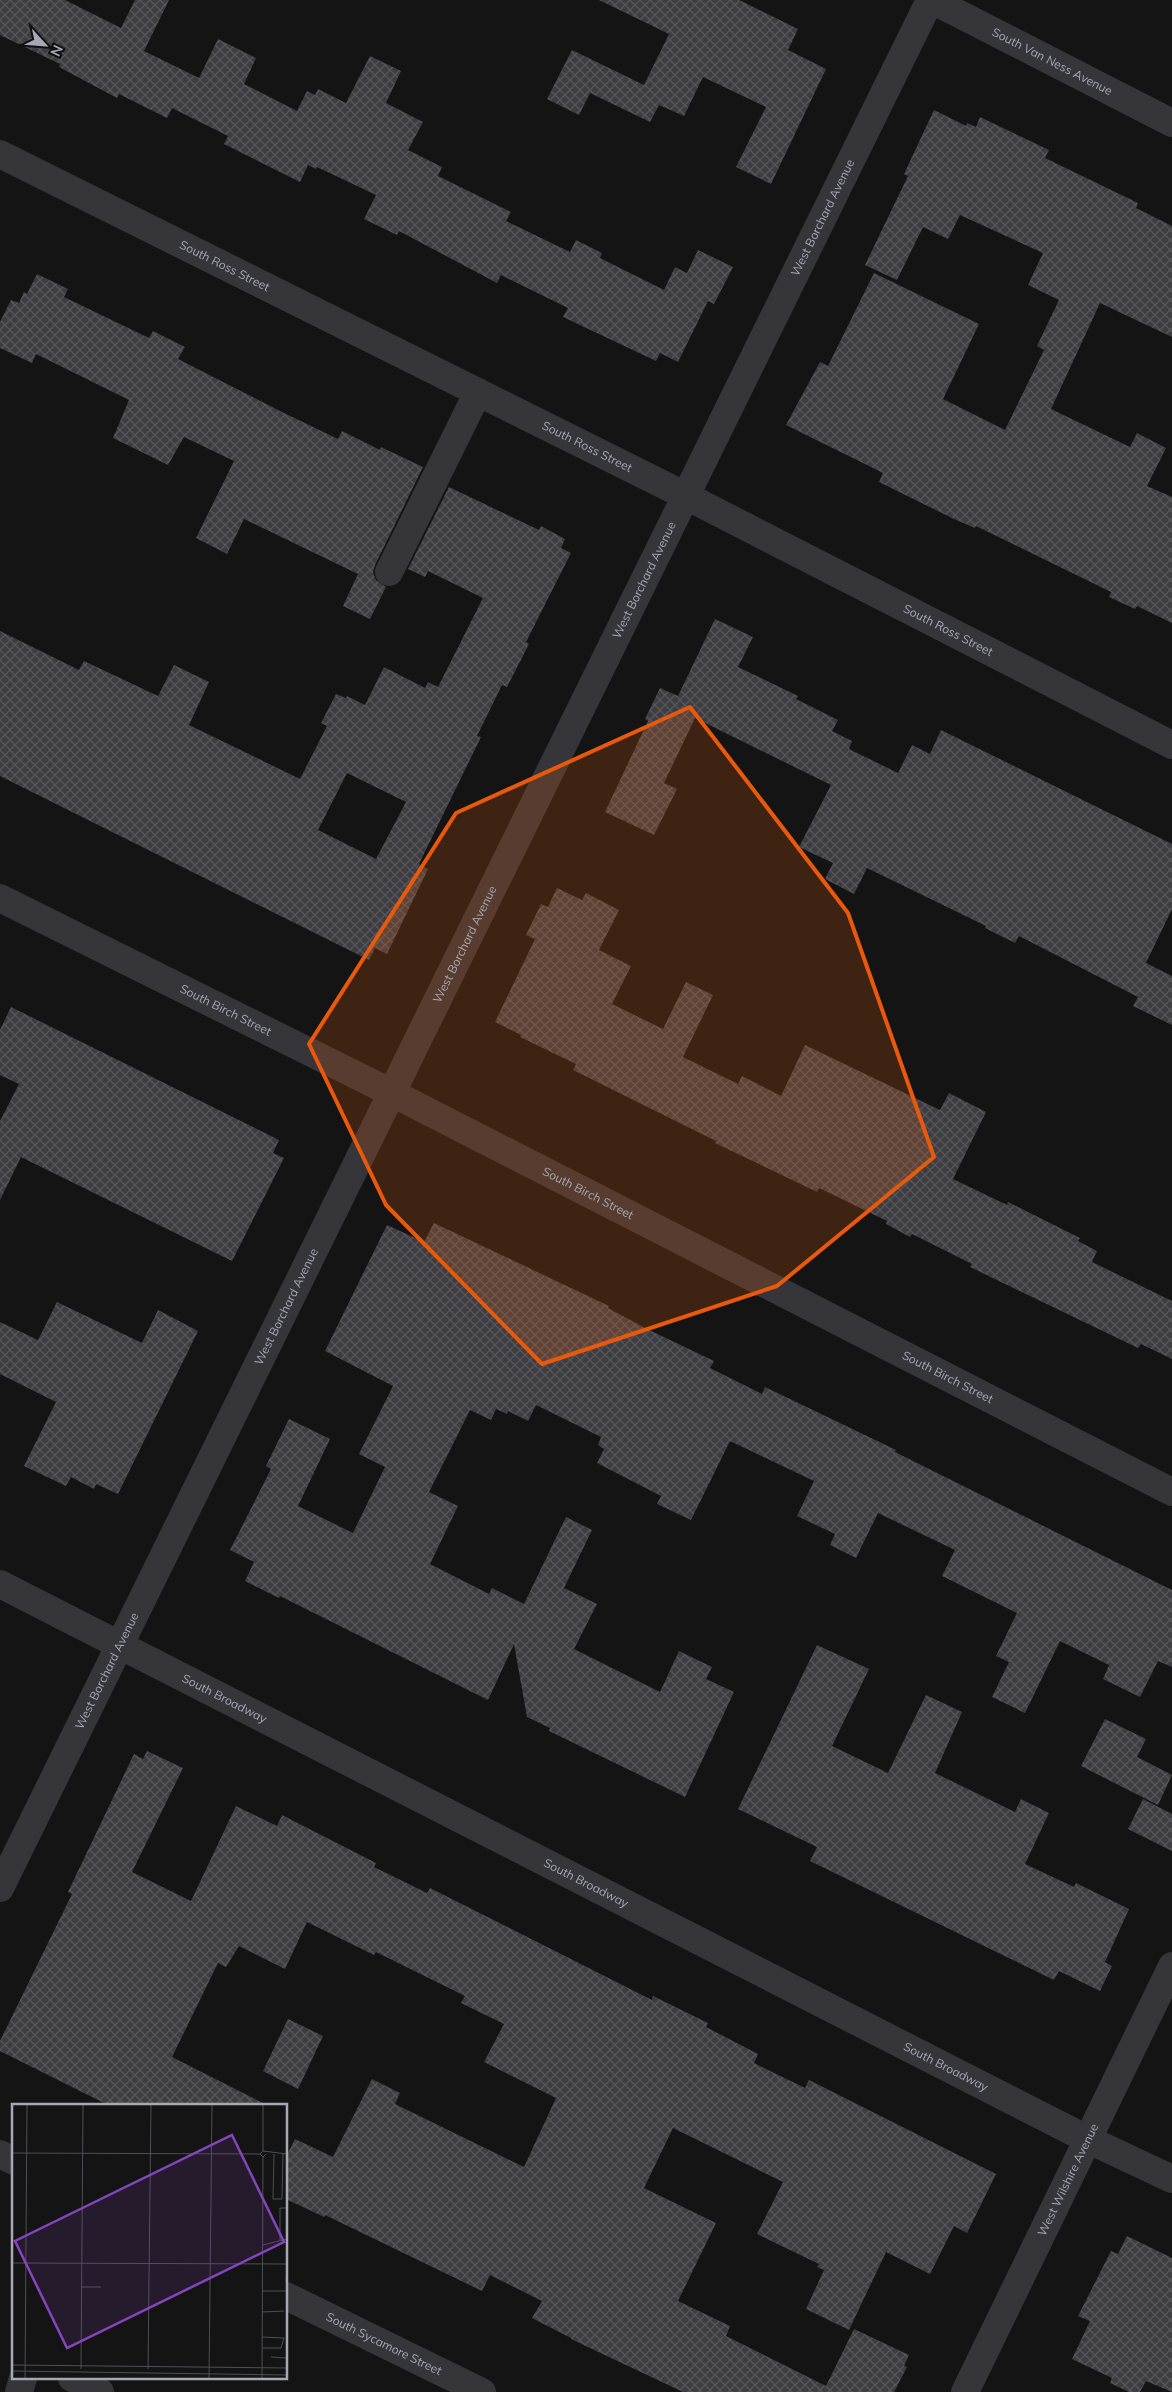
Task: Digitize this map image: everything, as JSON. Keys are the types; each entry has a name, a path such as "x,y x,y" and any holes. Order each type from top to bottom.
{"street":[{"name":"South Van Ness Avenue","path":"931,0 1172,123"},
{"name":"West Borchard Avenue","path":"0,1888 931,0"},
{"name":"South Ross Street","path":"0,154 686,496 1172,745"},
{"path":"389,572 478,392"},
{"name":"South Birch Street","path":"0,898 392,1093 1172,1492"},
{"name":"South Broadway","path":"0,1584 1087,2139 1172,2179"},
{"name":"West Wilshire Avenue","path":"965,2392 1172,1966"},
{"path":"0,2154 12,2160"},
{"name":"South Sycamore Street","path":"288,2297 482,2392"},
{"path":"76,2380 100,2392"}],"highlighted area":[{"path":"690,707 848,913 934,1157 777,1286 542,1364 386,1205 309,1044 456,813"}],"building":[{"path":"0,0 65,0 121,28 135,0 169,0 144,51 199,78 218,39 256,58 244,84 297,111 307,91 315,95 318,89 346,103 370,56 401,71 386,103 423,122 408,150 442,167 438,176 511,212 506,221 570,252 576,240 602,253 600,258 664,290 675,267 687,273 698,250 733,267 714,304 708,301 678,362 660,353 656,361 563,317 568,308 501,275 497,283 399,231 397,235 364,219 376,195 317,167 316,169 308,165 300,182 224,144 228,136 172,108 167,118 119,94 117,98 59,67 60,64 0,35"},
{"path":"599,0 739,0 798,29 788,50 826,69 771,184 736,167 766,107 703,77 684,116 659,105 650,122 590,93 579,115 547,99 572,50 644,85 669,34"},
{"path":"934,110 966,126 967,123 976,127 980,117 1049,150 1045,158 1138,203 1136,208 1172,226 1172,337 1100,303 1051,409 1130,447 1137,433 1166,448 1147,486 1172,497 1172,623 1137,606 1135,609 1109,597 1111,592 976,526 975,528 954,519 879,482 883,473 786,425 820,362 828,366 874,273 979,324 943,399 1005,430 1044,350 1037,346 1059,300 1028,285 1043,253 960,215 948,239 923,227 897,280 865,265 908,176 904,174"},
{"path":"37,274 68,289 64,297 149,338 153,331 185,347 178,359 280,411 338,439 342,431 380,450 381,447 423,467 375,565 373,573 376,580 386,587 370,619 343,606 358,574 244,519 227,554 196,538 234,461 184,437 168,465 113,438 129,400 36,354 32,363 0,348 0,322 11,300 19,303 24,292 27,294"},
{"path":"449,487 539,530 541,526 565,539 561,548 571,553 526,642 529,644 507,687 502,685 477,736 481,737 419,864 428,869 387,954 375,948 369,960 0,776 0,631 79,670 84,661 158,696 174,665 209,682 189,725 300,779 327,726 321,723 336,694 346,698 347,696 365,705 384,667 425,688 428,682 438,687 483,598 428,571 425,577 408,569","holes":["347,773 406,802 376,859 318,830"]},
{"path":"715,619 753,637 738,667 798,696 796,699 838,720 832,731 852,741 849,749 898,773 912,745 930,754 941,730 1172,844 1172,909 1146,963 1172,976 1172,1025 1133,1006 1138,997 1019,936 1015,943 985,928 986,926 867,868 854,894 825,879 833,863 799,847 831,785 695,718 664,783 677,789 654,835 605,812 648,721 645,719 660,688 678,696"},
{"path":"557,888 582,900 586,893 619,910 599,950 631,966 612,1004 663,1029 686,982 713,995 683,1057 738,1084 742,1076 781,1096 805,1045 940,1110 949,1093 986,1112 953,1179 1007,1205 1008,1202 1080,1238 1078,1241 1097,1251 1092,1262 1172,1301 1172,1359 1141,1344 1138,1348 970,1267 972,1264 912,1234 910,1237 886,1224 887,1221 819,1188 817,1192 715,1143 716,1141 573,1070 576,1064 520,1037 521,1035 495,1022 535,939 526,935 541,904 548,907"},
{"path":"11,1007 279,1140 273,1153 284,1158 232,1261 21,1157 0,1200 0,1121 19,1084 0,1075 0,1030"},
{"path":"434,1223 609,1306 608,1308 645,1328 714,1361 710,1368 762,1394 765,1387 896,1450 895,1452 1172,1590 1172,1667 1158,1661 1140,1697 1103,1679 1109,1665 1060,1641 1025,1713 992,1697 1009,1662 996,1656 1017,1613 942,1576 955,1550 878,1513 856,1558 830,1545 835,1534 797,1516 814,1481 730,1441 691,1520 657,1504 661,1496 597,1463 604,1449 598,1445 601,1437 536,1405 528,1421 508,1411 507,1414 496,1409 491,1420 470,1410 429,1492 458,1506 430,1564 489,1594 492,1588 524,1604 566,1517 592,1530 564,1588 597,1604 574,1649 660,1692 679,1651 712,1667 706,1679 734,1692 685,1797 549,1731 550,1728 527,1717 514,1644 488,1700 280,1596 279,1598 245,1581 254,1562 230,1550 271,1469 266,1466 289,1419 330,1439 298,1506 353,1533 385,1467 359,1454 393,1386 325,1351 387,1225 424,1242"},
{"path":"57,1302 142,1343 158,1310 198,1331 118,1494 96,1484 94,1489 71,1477 66,1486 24,1466 56,1402 0,1374 0,1322 38,1340"},
{"path":"817,1645 869,1669 832,1746 888,1773 926,1695 962,1712 935,1773 1015,1812 1021,1799 1049,1813 1025,1864 1074,1887 1076,1883 1129,1909 1105,1962 1112,1966 1100,1991 1059,1971 1054,1980 810,1861 817,1847 738,1809"},
{"path":"1105,1719 1146,1739 1137,1757 1172,1775 1158,1805 1081,1766"},
{"path":"147,1751 183,1768 132,1872 191,1901 236,1806 277,1826 282,1815 376,1863 374,1867 427,1893 430,1888 652,2000 653,1996 708,2023 706,2027 758,2054 754,2063 805,2088 809,2080 996,2174 967,2233 954,2226 930,2274 886,2252 849,2330 806,2309 824,2270 817,2267 819,2264 757,2234 783,2182 673,2128 644,2188 716,2223 678,2301 730,2326 726,2336 826,2386 854,2329 909,2355 904,2366 907,2367 894,2392 683,2392 571,2339 532,2318 542,2301 490,2275 482,2291 325,2215 324,2217 288,2200 288,2153 295,2139 333,2157 372,2079 400,2093 395,2104 524,2167 556,2098 484,2062 504,2024 461,2003 465,1996 376,1952 374,1955 307,1922 285,1969 239,1946 226,1967 218,1963 172,2057 265,2104 106,2104 0,2051 0,2041 72,1894 68,1892 134,1754 143,1759"},
{"path":"1143,1799 1172,1814 1172,1851 1128,1829"},
{"path":"288,2019 323,2036 298,2089 263,2071"},
{"path":"1127,2236 1172,2258 1172,2392 1146,2381 1140,2392 1129,2392 1110,2383 1112,2378 1072,2359 1090,2321 1078,2316 1111,2251 1118,2254"}]}
